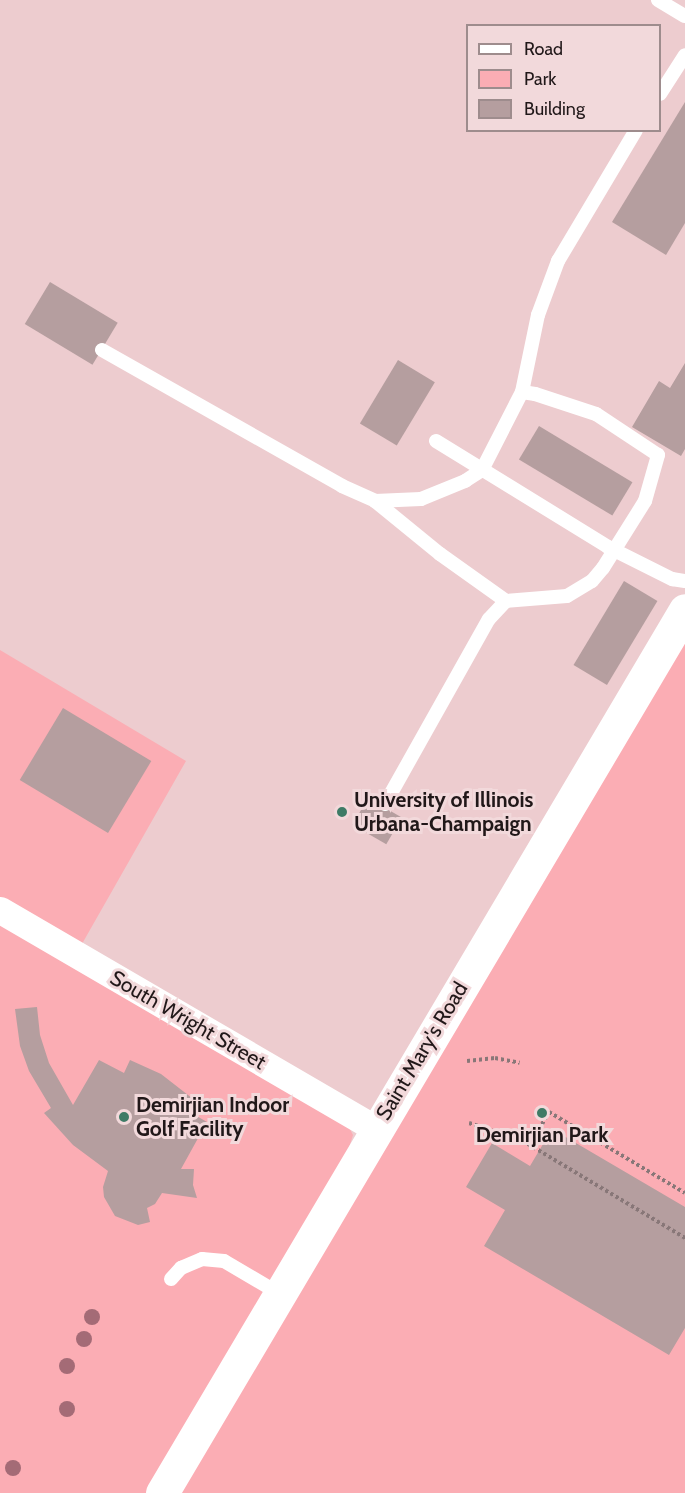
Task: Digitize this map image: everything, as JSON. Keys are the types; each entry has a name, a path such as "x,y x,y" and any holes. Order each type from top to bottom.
{"street":[{"name":"Saint Mary's Road","path":"162,1493 685,610"},
{"name":"South Wright Street","path":"0,910 376,1129"}],"lane":[{"path":"658,0 685,16"},
{"path":"661,92 685,55"},
{"path":"375,501 421,499 465,481 482,470 522,392 538,315 558,261 635,132"},
{"path":"102,350 342,486 375,501 440,554 506,601 567,596 592,581 615,550 645,501 658,455 596,414 522,392"},
{"path":"436,441 615,550 672,579 685,581"},
{"path":"385,804 458,671 489,619 506,601"},
{"path":"171,1279 181,1268 202,1259 224,1261 280,1294"}],"path":[{"path":"467,1061 495,1058 520,1063"},
{"path":"530,1145 549,1112 685,1193"},
{"path":"469,1123 530,1145 685,1238"}],"shaded area":[{"name":"University of Illinois Urbana-Champaign","path":"0,0 685,0 685,1493 0,1493"}],"green space":[{"name":"Demirjian Park","path":"685,633 685,1493 176,1493"},
{"path":"0,650 186,761 70,965 347,1123 353,1135 348,1151 148,1493 0,1493"}],"building":[{"path":"685,102 685,223 666,255 612,222"},
{"path":"50,282 118,323 92,365 25,324"},
{"path":"398,360 435,382 397,446 360,423"},
{"path":"685,363 685,449 681,456 632,427 659,381 670,388"},
{"path":"539,426 632,482 612,516 519,459"},
{"path":"624,581 657,601 607,685 574,665"},
{"path":"63,708 151,761 108,833 20,780"},
{"path":"368,798 402,818 386,844 352,825"},
{"name":"Demirjian Indoor Golf Facility","path":"37,1007 40,1035 49,1063 73,1105 99,1060 124,1073 130,1060 161,1074 197,1102 183,1108 207,1122 181,1169 194,1169 193,1185 197,1198 162,1193 155,1204 147,1208 150,1222 138,1225 115,1216 104,1197 103,1187 108,1171 73,1145 44,1113 51,1108 29,1071 20,1046 15,1009"},
{"path":"552,1129 685,1207 685,1328 669,1355 484,1246 505,1210 466,1187 492,1143 530,1166"}],"place":[{"name":"University of Illinois Urbana-Champaign","path":"342,812"},
{"name":"Demirjian Park","path":"542,1113"},
{"name":"Demirjian Indoor Golf Facility","path":"124,1117"}]}
